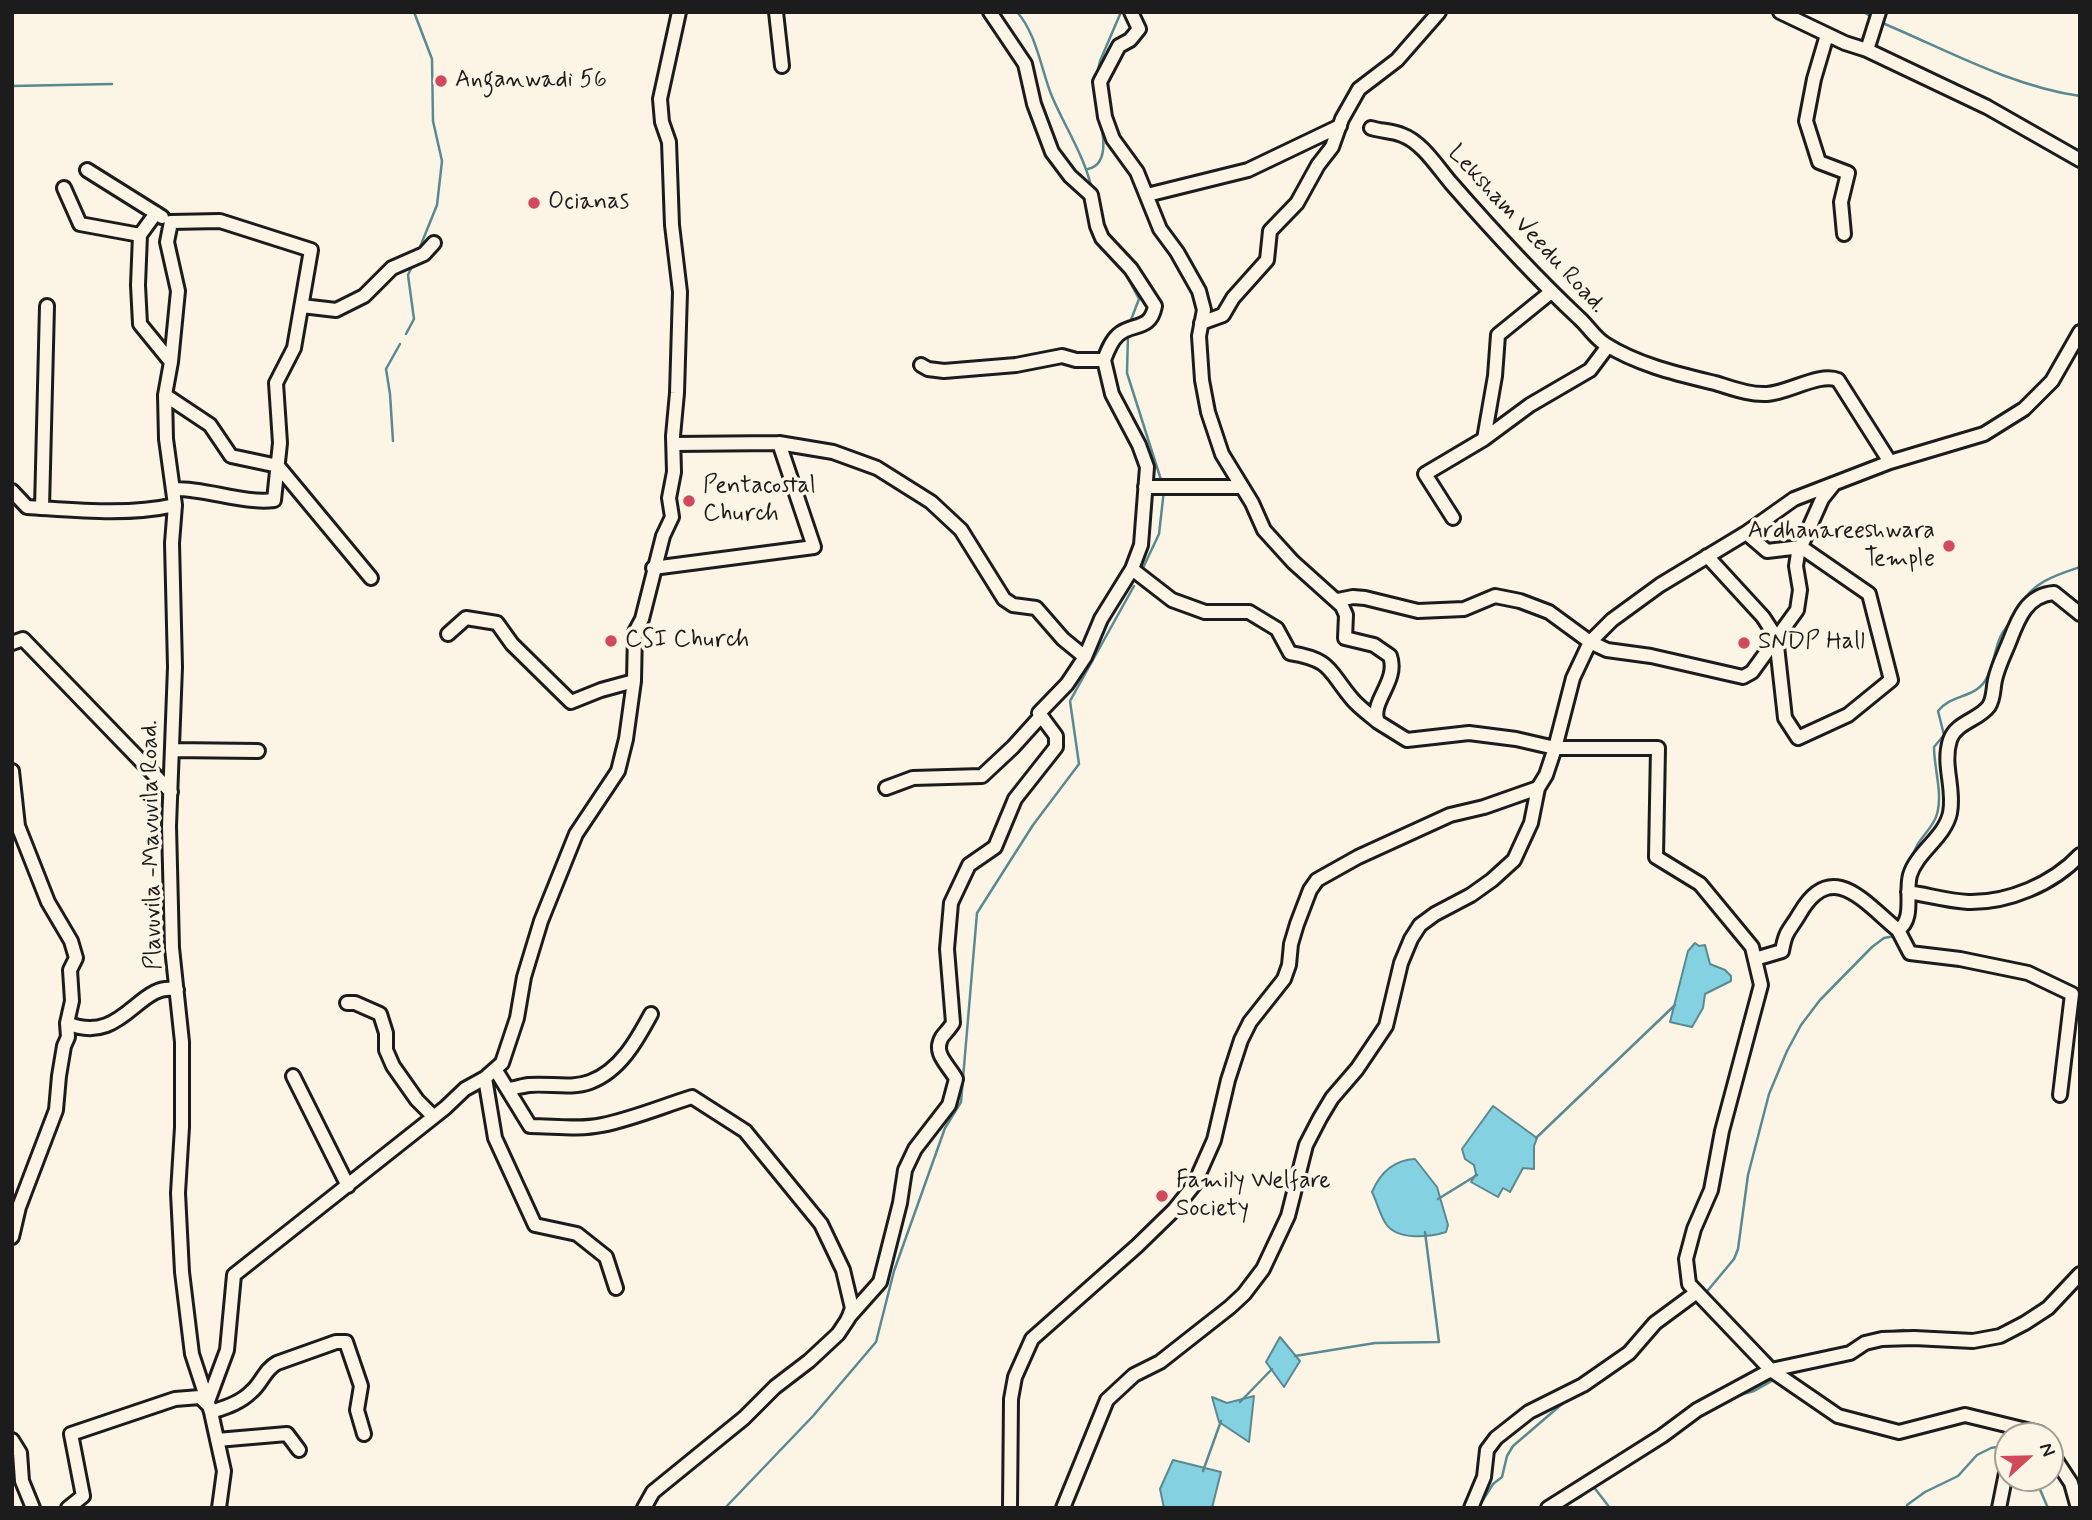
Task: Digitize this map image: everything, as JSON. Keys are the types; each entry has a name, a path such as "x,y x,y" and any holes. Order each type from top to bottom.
{"street":[{"path":"209,1408 227,1350 234,1275 445,1108 465,1089 502,1063 517,1018 524,977 538,930 565,859 576,834 618,771 626,739 634,681 635,632 642,619 653,568 671,517 669,498 674,472 680,292 672,225 669,142 662,122 660,99 679,12"},
{"path":"776,12 782,66"},
{"path":"886,788 910,779 982,776 1013,747 1067,684 1085,657 1101,620 1132,569 1141,545 1147,467 1139,445 1112,394 1105,359 1119,334 1146,323 1155,306 1131,269 1102,237 1091,195 1070,176 1052,152 1034,104 1025,64 990,12"},
{"path":"1131,12 1139,29 1130,40 1121,44 1100,82 1101,96 1113,139 1137,173 1160,229 1177,252 1199,291 1204,310 1200,352 1208,412 1223,454 1252,503 1264,530 1293,562 1338,600 1346,615 1345,638 1374,645 1388,654 1392,661 1392,672 1375,713 1378,722"},
{"path":"1201,323 1223,315 1233,298 1267,260 1270,231 1297,203 1318,165 1332,147 1339,126 1359,89 1397,60 1439,12"},
{"path":"1780,12 1827,36 1867,50 1987,107 2080,160"},
{"path":"1867,50 1879,12"},
{"path":"1827,36 1814,79 1806,121 1819,162 1848,173 1841,202 1844,234"},
{"path":"1147,195 1248,170 1339,126"},
{"name":"Leksham Veedu Road.","path":"1371,128 1402,134 1419,147 1503,243 1608,346 1679,374 1737,390 1766,394 1833,377 1839,380 1851,397 1868,430 1890,462"},
{"path":"86,170 172,222 220,221 311,250 294,348 276,383 280,443 273,500 228,496 195,489 173,489"},
{"path":"64,188 80,225 140,235"},
{"path":"156,213 140,235 140,324 171,362"},
{"name":"Plavuvila -Mavuvila Road.","path":"172,222 167,242 178,291 165,395 166,439 175,505 172,543 175,667 169,825 172,948 182,1042 182,1126 178,1193 182,1272 192,1354 209,1408 224,1471 219,1508"},
{"path":"302,306 336,310 364,296 392,268 417,257 434,243"},
{"path":"1484,439 1495,376 1498,335 1551,292"},
{"path":"42,508 47,306"},
{"path":"1063,1508 1107,1400 1134,1375 1160,1362 1230,1307 1264,1269 1288,1216 1306,1145 1332,1098 1357,1069 1386,1027 1401,963 1420,925 1492,880 1514,860 1531,823 1538,788 1546,775 1555,748 1573,678 1590,642 1612,621 1660,585 1746,533 1794,499 1890,462 1984,433 2024,408 2052,381 2080,332"},
{"path":"1453,517 1425,474 1484,439 1509,418 1590,370 1608,346"},
{"path":"921,365 944,371 1016,365 1062,356 1076,360 1105,359"},
{"path":"165,395 210,425 231,456 278,466 372,578"},
{"path":"674,443 779,443 833,452 877,468 930,502 961,530 1004,598 1013,605 1036,608 1063,639 1085,657"},
{"path":"653,568 814,547 779,443"},
{"path":"1338,600 1365,598 1418,611 1464,608 1494,596 1521,601 1549,612 1590,642 1607,650 1651,656 1743,677 1752,672 1798,605 1800,590 1796,566 1801,547 1822,499 1836,481"},
{"path":"1145,487 1242,487"},
{"path":"12,491 27,507 85,510 155,509 175,505"},
{"path":"1707,556 1763,617 1776,638 1785,718 1798,738 1848,715 1891,680 1869,594 1801,547 1766,551 1746,533"},
{"path":"1132,569 1172,600 1205,612 1249,612 1278,629 1290,653 1313,657 1335,674 1353,700 1378,722 1407,740 1469,733 1516,739 1555,748 1658,748 1656,857 1700,884 1752,947 1760,985 1722,1131 1711,1190 1694,1229 1686,1259 1689,1284 1774,1371 1838,1416 1899,1432 1965,1415 1994,1425"},
{"path":"1894,926 1906,922 1910,874 1950,814 1951,783 1947,766 1948,744 1952,733 1988,707 1995,678 2015,624 2027,605 2050,593 2054,593 2080,614"},
{"path":"448,634 466,618 497,623 512,644 571,702 634,681"},
{"path":"12,643 23,639 171,792"},
{"path":"644,1508 653,1492 744,1418 775,1387 838,1334 848,1318 880,1282 900,1203 905,1170 915,1149 938,1122 952,1099 956,1079 939,1055 938,1048 942,1037 953,1023 947,949 951,903 969,865 995,847 1015,799 1056,747 1056,736 1041,716"},
{"path":"172,750 258,751"},
{"path":"12,771 18,825 48,902 71,941 76,958 70,970 72,1001 57,1111 19,1207 12,1237"},
{"path":"1010,1508 1011,1399 1015,1377 1032,1339 1137,1246 1174,1210 1194,1185 1214,1140 1241,1040 1250,1022 1284,979 1297,924 1310,890 1317,880 1358,857 1450,815 1538,788"},
{"path":"1909,892 1967,902 1993,900 2039,886 2068,867 2080,855"},
{"path":"1755,959 1782,951 1785,933 1804,904 1820,890 1840,886 1852,892 1894,926 1910,953 1960,959 2028,973 2072,994 2060,1095"},
{"path":"67,1023 81,1029 104,1027 115,1023 154,992 167,987 177,990"},
{"path":"347,1003 355,1003 380,1014 386,1034 386,1050 393,1066 416,1100 433,1116"},
{"path":"508,1089 589,1082 625,1057 651,1014"},
{"path":"490,1073 508,1089 530,1126 576,1128 603,1125 692,1097 745,1131 817,1221 843,1270 852,1308 848,1318"},
{"path":"490,1073 495,1138 535,1225 577,1234 606,1257 616,1288"},
{"path":"293,1076 348,1186"},
{"path":"1548,1508 1662,1437 1697,1410 1774,1371 1850,1353 1865,1343 1882,1339 1973,1340 2000,1336 2048,1308 2080,1273"},
{"path":"1471,1508 1484,1477 1487,1450 1496,1438 1529,1412 1583,1385 1629,1353 1655,1323 1700,1295"},
{"path":"209,1408 235,1404 253,1391 268,1368 277,1363 336,1342 346,1342 361,1386 357,1410 364,1434"},
{"path":"68,1508 83,1496 71,1434 175,1399 200,1397 209,1408"},
{"path":"217,1440 287,1434 299,1450"},
{"path":"12,1440 20,1453 22,1482 33,1508"},
{"path":"2064,1472 2071,1483 2078,1508"}],"water":[{"path":"1695,943 1699,946 1705,945 1710,964 1725,970 1731,976 1731,981 1705,994 1703,1008 1692,1027 1670,1022 1688,951"},
{"path":"1493,1106 1537,1138 1534,1146 1534,1169 1523,1168 1510,1192 1503,1188 1498,1197 1471,1182 1476,1174 1474,1165 1465,1159 1462,1149"},
{"path":"1415,1159 1437,1187 1448,1225 1446,1232 1423,1236 1398,1233 1386,1224 1380,1213 1372,1192 1379,1179 1394,1165"},
{"path":"1280,1337 1300,1361 1284,1387 1266,1362"},
{"path":"1254,1396 1249,1442 1219,1422 1212,1397 1227,1403"},
{"path":"1173,1460 1221,1472 1212,1508 1164,1508 1160,1489"}],"waterway":[{"path":"414,12 432,59 433,121 442,161 437,205 418,252"},
{"path":"1017,12 1029,30 1051,94 1079,153 1092,190"},
{"path":"1097,74 1121,12"},
{"path":"1864,12 1874,19"},
{"path":"1880,22 2003,75 2028,84 2080,96"},
{"path":"12,86 112,84"},
{"path":"1088,169 1096,165 1103,148 1095,88"},
{"path":"406,334 414,319 408,275 413,264"},
{"path":"1122,267 1139,299 1129,325"},
{"path":"1128,335 1127,373 1162,483"},
{"path":"393,441 386,369 400,344"},
{"path":"1142,570 1159,534 1164,490"},
{"path":"2020,606 2038,585 2080,567"},
{"path":"725,1508 813,1416 876,1342 894,1271 945,1128 961,1102 977,913 1033,825 1079,764 1070,701 1134,586"},
{"path":"1913,857 1917,845 1935,820 1939,806 1934,747 1944,735 1938,711 1949,702 1980,687 1989,673 1998,642 2006,627 2013,621"},
{"path":"1704,1295 1734,1259 1738,1249 1748,1175 1769,1094 1787,1051 1801,1025 1820,1000 1872,947 1884,938 1895,936"},
{"path":"1536,1138 1675,1005"},
{"path":"1438,1199 1477,1175"},
{"path":"1295,1356 1375,1343 1439,1342 1425,1232"},
{"path":"1991,1332 2012,1323 2049,1298"},
{"path":"1654,1333 1670,1319"},
{"path":"1881,1333 1903,1330 1936,1334"},
{"path":"1838,1350 1855,1343"},
{"path":"1240,1402 1272,1369"},
{"path":"1732,1397 1754,1391 1777,1378"},
{"path":"1478,1508 1493,1484 1502,1477 1507,1456 1513,1446 1569,1398"},
{"path":"1203,1471 1221,1421"},
{"path":"1907,1508 1907,1505 1925,1492 1958,1476 1977,1455 1994,1447"},
{"path":"1594,1486 1615,1473"},
{"path":"1561,1508 1593,1486 1610,1508"},
{"path":"2041,1492 2048,1508"}],"place":[{"name":"Anganwadi 56","path":"441,81"},
{"name":"Ocianas","path":"534,203"},
{"name":"Pentacostal Church","path":"689,501"},
{"name":"Ardhanareeshwara Temple","path":"1949,546"},
{"name":"CSI Church","path":"611,641"},
{"name":"SNDP Hall","path":"1744,643"},
{"name":"Family Welfare Society","path":"1162,1196"}]}
